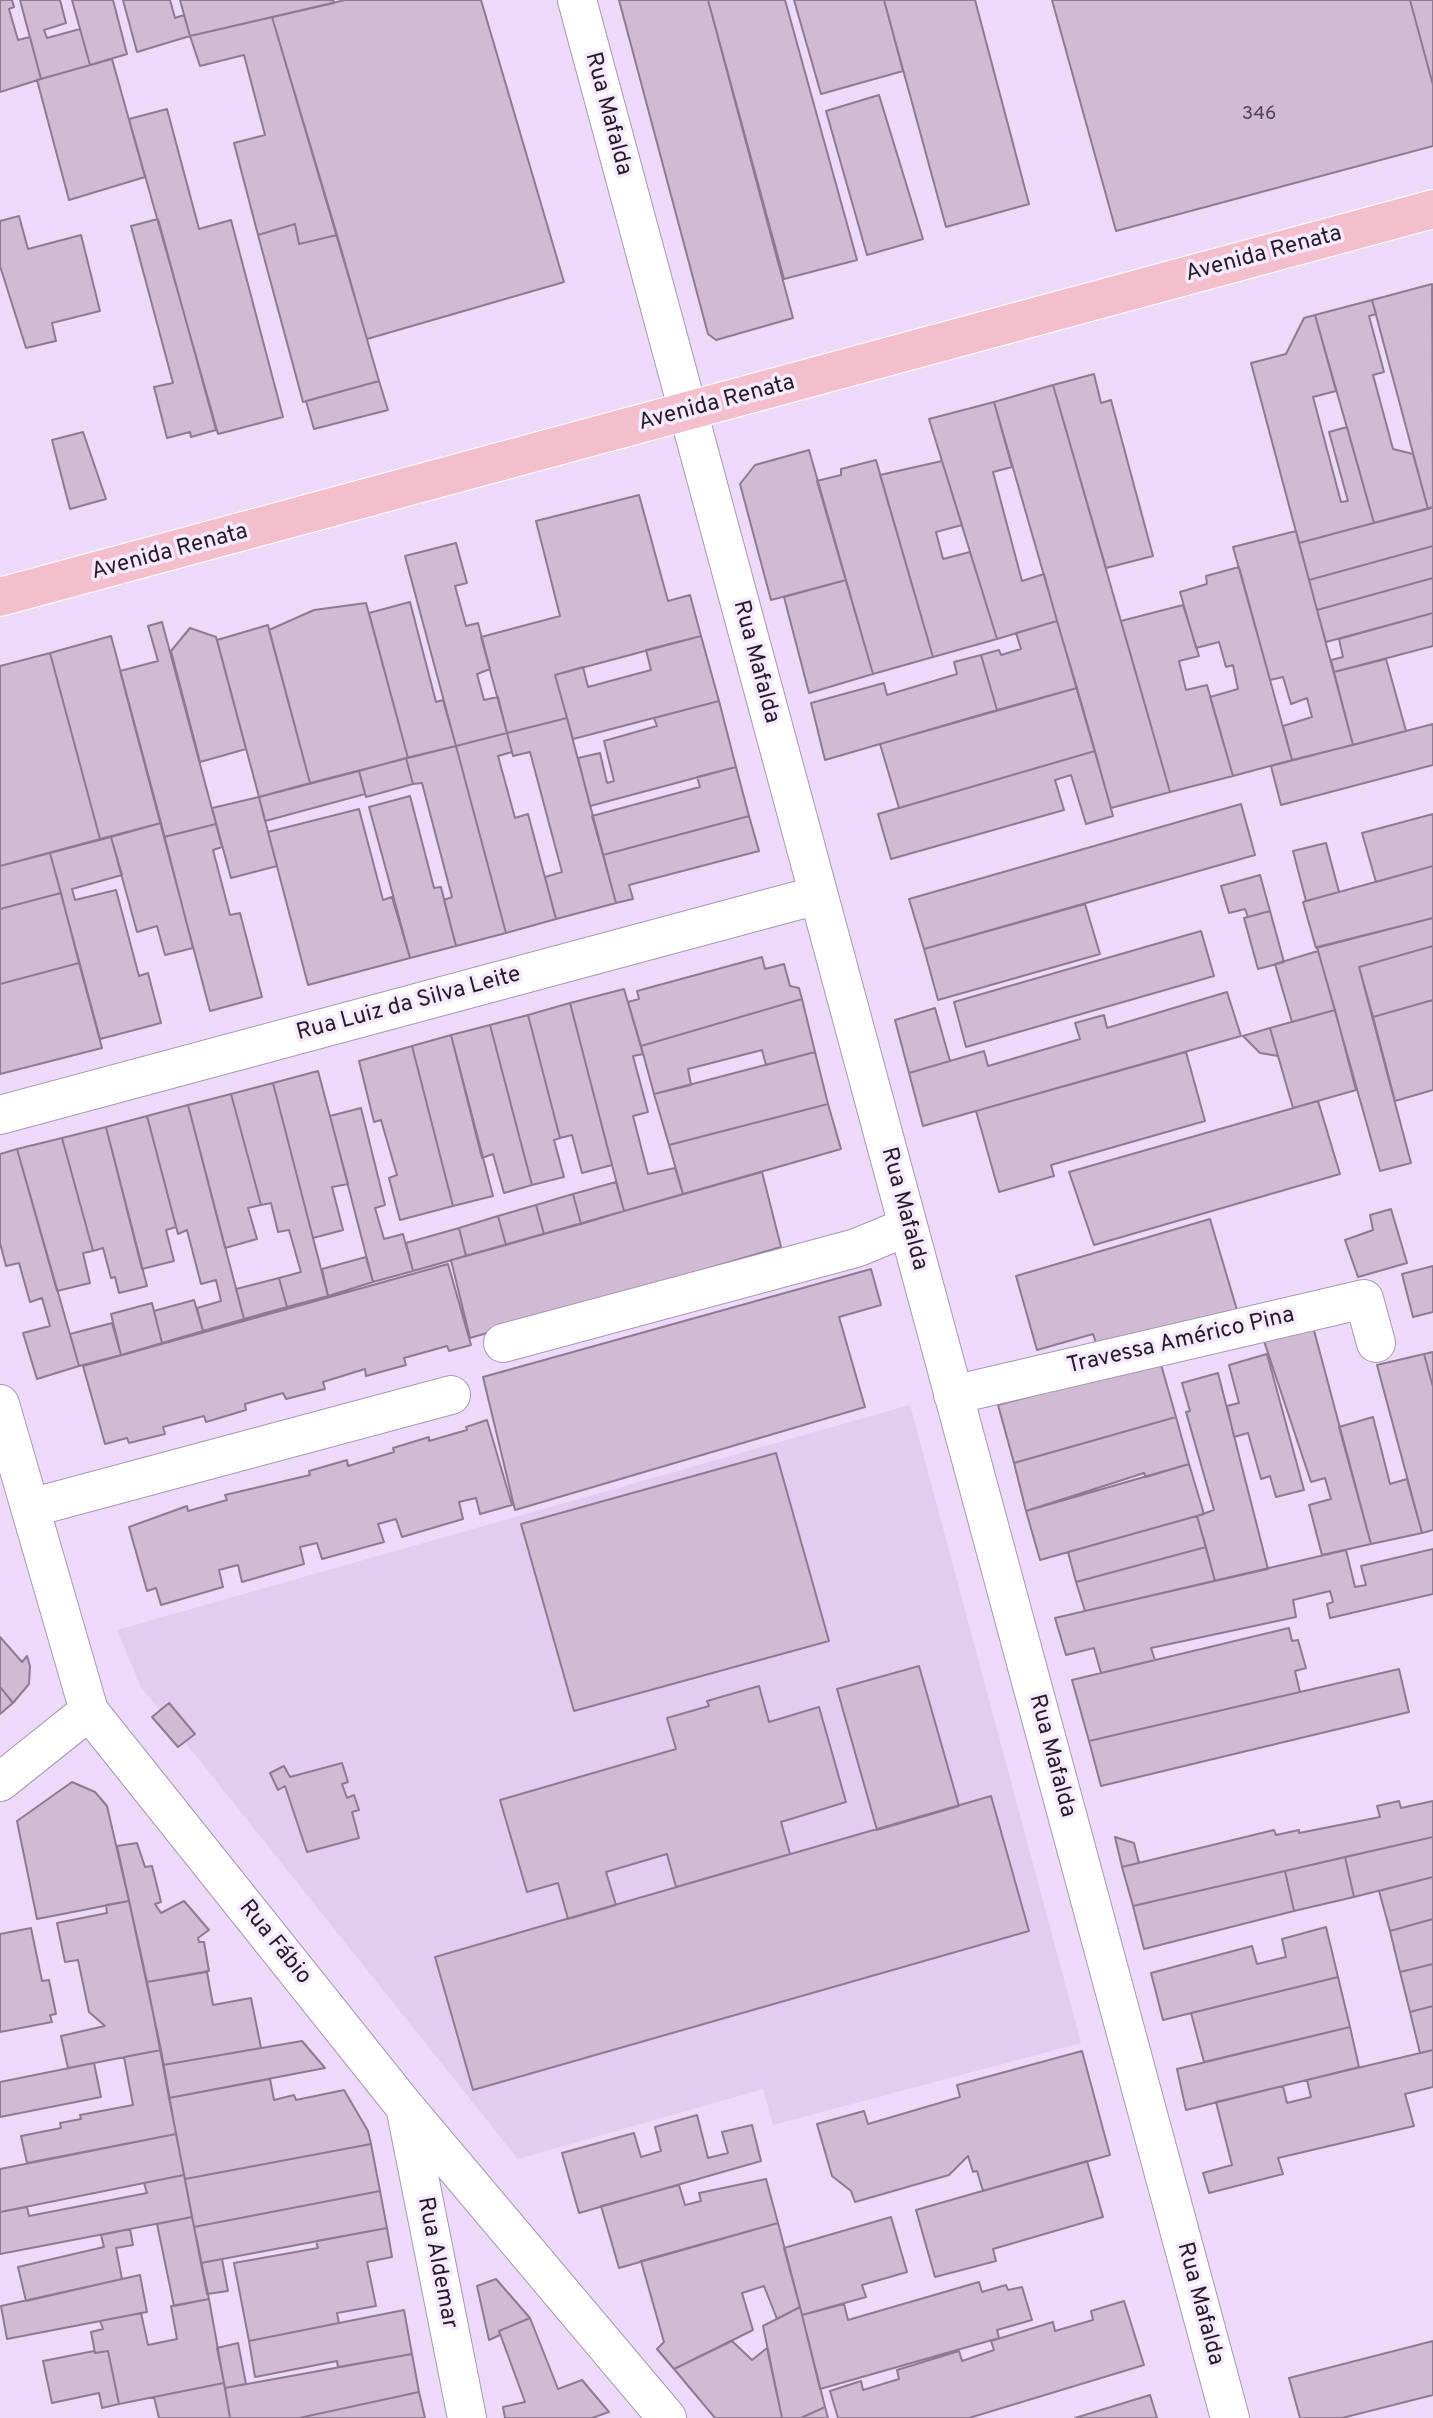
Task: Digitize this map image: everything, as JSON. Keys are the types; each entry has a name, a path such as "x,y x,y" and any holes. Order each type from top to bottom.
{"main road":[{"name":"Avenida Renata","path":"0,597 1433,209"}],"street":[{"name":"Rua Mafalda","path":"577,0 1230,2418"},
{"name":"Rua Luiz da Silva Leite","path":"0,1115 818,895"},
{"path":"503,1343 856,1248 907,1227"},
{"name":"Travessa Américo Pina","path":"953,1395 1364,1299 1376,1343"},
{"path":"30,1508 451,1395"},
{"name":"Rua Fábio","path":"0,1404 89,1711 405,2107 667,2418"},
{"path":"0,1782 89,1711"},
{"name":"Rua Aldemar","path":"405,2107 467,2418"}],"shaded area":[{"path":"910,1405 1081,2043 773,2125 763,2089 518,2159 141,1687 117,1630"}],"building":[{"path":"0,0 12,0 14,7 9,9 18,40 30,37 41,79 0,92"},
{"path":"20,0 60,0 66,23 44,30 47,38 80,29 90,65 41,79"},
{"path":"72,0 113,0 127,54 90,65"},
{"path":"123,0 170,0 175,18 184,15 190,36 137,52"},
{"path":"180,0 333,0 334,3 190,36"},
{"path":"345,0 481,0 564,282 367,339 272,17"},
{"path":"619,0 708,0 793,318 716,340 708,334"},
{"path":"708,0 785,0 857,260 784,279"},
{"path":"794,0 884,0 903,71 821,94"},
{"path":"884,0 975,0 1029,204 946,227"},
{"path":"1052,0 1410,0 1433,85 1433,146 1116,231"},
{"path":"1410,0 1433,0 1433,85"},
{"path":"272,17 337,235 299,244 295,224 258,235 234,143 265,135 244,55 200,66 190,36"},
{"path":"112,59 145,177 69,200 37,80"},
{"path":"879,95 923,239 867,255 826,111"},
{"path":"167,109 199,229 231,220 283,417 218,434 129,119"},
{"path":"19,216 28,249 81,235 100,311 52,323 56,341 26,348 0,266 0,221"},
{"path":"158,219 216,430 191,437 190,432 167,438 154,387 173,383 131,226"},
{"path":"295,224 299,244 337,235 379,381 303,402 258,235"},
{"path":"1432,284 1433,507 1428,509 1372,300"},
{"path":"1372,300 1376,314 1369,316 1384,372 1373,375 1393,449 1413,454 1428,509 1374,523 1315,315"},
{"path":"1315,315 1336,391 1313,397 1341,502 1348,501 1329,432 1347,427 1374,523 1299,543 1251,363 1286,354 1304,318"},
{"path":"1094,374 1101,403 1111,400 1153,556 1106,568 1053,385"},
{"path":"379,381 388,410 314,429 306,401"},
{"path":"1053,385 1170,792 1111,808 994,402"},
{"path":"994,402 1012,467 993,472 1022,581 1044,574 1057,621 997,639 929,419"},
{"path":"83,432 106,499 70,509 52,440"},
{"path":"809,450 846,580 771,600 740,484 755,465"},
{"path":"876,460 933,657 873,674 817,481 841,475 841,469"},
{"path":"942,461 962,525 936,532 943,559 970,552 997,639 933,657 880,475"},
{"path":"639,495 668,601 690,595 701,636 555,675 567,718 507,733 481,637 560,616 536,521"},
{"path":"1433,507 1433,546 1309,580 1299,543"},
{"path":"1296,531 1353,745 1292,760 1283,726 1312,717 1307,698 1291,704 1283,677 1270,680 1233,547"},
{"path":"456,543 467,583 455,586 466,626 478,623 490,669 477,674 484,700 498,697 507,733 456,746 405,556"},
{"path":"1433,546 1433,578 1317,610 1309,580"},
{"path":"1239,567 1292,760 1233,776 1210,697 1238,689 1233,665 1226,667 1219,642 1196,648 1180,592 1207,584 1206,576"},
{"path":"1433,578 1433,613 1326,642 1317,610"},
{"path":"846,580 873,674 809,693 784,597"},
{"path":"410,602 436,702 443,700 456,746 408,758 369,613"},
{"path":"366,603 408,758 310,783 269,630 314,610"},
{"path":"1183,605 1199,656 1179,661 1186,690 1207,685 1233,776 1170,792 1121,621"},
{"path":"1433,613 1433,646 1334,672 1331,660 1343,657 1339,639"},
{"path":"1057,621 1077,688 997,710 981,655 999,650 1001,655 1021,649 1016,633"},
{"path":"162,622 216,824 164,837 120,671 158,661 148,626"},
{"path":"268,625 310,783 259,797 217,640"},
{"path":"190,628 216,637 246,749 200,762 171,651"},
{"path":"111,636 161,823 100,839 50,653"},
{"path":"701,636 719,701 573,739 555,675 583,667 588,687 651,670 646,650"},
{"path":"50,653 100,839 0,866 0,666"},
{"path":"981,655 997,710 825,760 811,703 884,683 887,695 957,674 954,662"},
{"path":"1386,659 1406,731 1353,745 1334,672"},
{"path":"1077,688 1095,751 899,808 880,744"},
{"path":"719,701 736,767 590,806 578,758 600,753 607,783 614,781 604,741 657,726 654,718"},
{"path":"567,718 616,903 556,919 545,877 562,872 530,752 513,756 507,733"},
{"path":"1433,724 1433,765 1281,805 1271,766"},
{"path":"507,733 512,752 498,756 515,818 528,814 556,919 506,933 456,746"},
{"path":"456,746 506,933 456,946 444,900 452,897 422,783 413,784 406,758"},
{"path":"1095,751 1113,816 1086,824 1071,775 1055,780 1064,810 891,859 878,814"},
{"path":"406,758 413,784 366,797 359,771"},
{"path":"736,767 749,816 603,855 592,816 700,787 697,777"},
{"path":"359,771 365,794 265,821 259,797"},
{"path":"410,796 434,888 441,887 456,946 410,958 369,807"},
{"path":"259,797 277,866 231,878 212,808"},
{"path":"1241,804 1255,855 924,949 909,899"},
{"path":"359,809 383,900 392,897 410,958 308,985 268,832"},
{"path":"1433,814 1433,866 1376,882 1362,833"},
{"path":"749,816 759,851 629,885 633,899 616,903 603,855"},
{"path":"161,823 193,948 165,955 157,926 137,932 111,837"},
{"path":"216,824 222,847 213,850 230,915 240,913 262,997 210,1011 164,837"},
{"path":"111,837 122,875 72,889 75,900 116,890 139,976 148,973 161,1023 100,1039 50,853"},
{"path":"1326,843 1339,892 1306,901 1293,851"},
{"path":"50,853 61,893 0,909 0,866"},
{"path":"1433,866 1433,918 1316,948 1303,902"},
{"path":"1260,875 1270,911 1248,917 1245,909 1229,913 1221,886"},
{"path":"61,893 79,963 0,984 0,909"},
{"path":"1085,904 1100,954 938,1000 924,949"},
{"path":"1270,911 1284,962 1258,969 1244,918"},
{"path":"1433,918 1433,946 1359,967 1411,1163 1380,1171 1317,947"},
{"path":"1201,931 1214,976 966,1047 954,1002"},
{"path":"1433,946 1433,1000 1373,1017 1359,967"},
{"path":"1318,951 1335,1010 1292,1022 1275,964"},
{"path":"762,957 765,969 784,964 790,986 799,988 802,999 641,1046 628,1002 639,999 637,991"},
{"path":"79,963 102,1048 0,1074 0,984"},
{"path":"624,989 643,1054 633,1056 648,1112 633,1116 648,1174 675,1168 683,1194 624,1211 570,1003"},
{"path":"1227,992 1241,1036 923,1126 909,1073 984,1051 988,1066 1080,1039 1075,1023 1104,1015 1107,1028"},
{"path":"802,999 815,1052 766,1065 762,1050 688,1069 691,1085 654,1094 641,1046"},
{"path":"1433,1000 1433,1090 1395,1101 1373,1017"},
{"path":"570,1003 612,1165 582,1173 572,1135 560,1138 528,1015"},
{"path":"935,1008 950,1061 909,1073 895,1020"},
{"path":"1335,1010 1356,1090 1293,1108 1270,1028"},
{"path":"528,1015 560,1138 554,1140 564,1177 532,1185 490,1025"},
{"path":"490,1025 532,1185 504,1193 493,1154 482,1158 451,1035"},
{"path":"1270,1028 1278,1056 1260,1053 1243,1036"},
{"path":"451,1035 493,1196 453,1206 412,1046"},
{"path":"412,1046 453,1206 400,1220 389,1178 397,1175 381,1120 374,1122 359,1061"},
{"path":"815,1052 828,1104 669,1145 654,1094"},
{"path":"1186,1052 1205,1121 1051,1165 1054,1176 999,1192 976,1111"},
{"path":"318,1071 348,1184 332,1187 343,1230 313,1238 273,1083"},
{"path":"273,1083 328,1296 287,1307 279,1278 301,1272 289,1230 278,1232 271,1203 261,1205 231,1094"},
{"path":"231,1094 261,1205 248,1208 257,1239 225,1248 188,1105"},
{"path":"1318,1101 1340,1174 1094,1245 1069,1172"},
{"path":"828,1104 841,1149 683,1194 669,1145"},
{"path":"188,1105 244,1319 203,1331 197,1308 221,1301 216,1280 201,1284 187,1230 178,1234 147,1116"},
{"path":"361,1108 385,1205 375,1208 384,1239 403,1234 413,1271 373,1282 330,1116"},
{"path":"147,1116 176,1227 166,1230 174,1261 142,1269 106,1127"},
{"path":"106,1127 147,1286 119,1293 115,1277 111,1278 103,1248 93,1251 62,1138"},
{"path":"62,1138 93,1251 83,1253 90,1283 57,1291 17,1149"},
{"path":"17,1149 79,1366 37,1379 23,1333 50,1326 42,1298 30,1302 19,1263 6,1266 0,1243 0,1154"},
{"path":"762,1172 781,1247 470,1338 451,1260"},
{"path":"616,1182 624,1211 581,1224 573,1194"},
{"path":"573,1194 581,1224 544,1234 536,1205"},
{"path":"536,1205 544,1234 506,1245 498,1216"},
{"path":"1391,1209 1407,1263 1358,1277 1345,1240 1373,1230 1370,1215"},
{"path":"498,1216 506,1245 466,1256 459,1228"},
{"path":"1210,1219 1237,1310 1097,1346 1093,1334 1037,1350 1016,1276"},
{"path":"459,1228 466,1256 413,1271 406,1243"},
{"path":"366,1257 373,1282 328,1296 322,1269"},
{"path":"448,1264 471,1345 449,1351 447,1346 404,1358 406,1365 366,1376 365,1369 323,1382 325,1389 286,1399 283,1393 245,1404 246,1410 206,1422 204,1416 163,1427 165,1434 129,1443 127,1438 105,1444 83,1366"},
{"path":"1433,1266 1433,1312 1413,1317 1402,1274"},
{"path":"871,1269 881,1305 839,1317 865,1407 515,1510 483,1377"},
{"path":"279,1278 287,1307 244,1319 236,1289"},
{"path":"194,1300 203,1331 162,1343 154,1311"},
{"path":"152,1303 162,1343 121,1355 111,1314"},
{"path":"112,1323 121,1355 79,1366 70,1334"},
{"path":"1312,1323 1371,1544 1322,1555 1309,1505 1331,1499 1325,1478 1311,1482 1262,1335"},
{"path":"1433,1352 1433,1387 1424,1354"},
{"path":"1267,1354 1304,1490 1276,1497 1270,1476 1261,1479 1248,1433 1234,1437 1227,1406 1239,1403 1229,1365"},
{"path":"1424,1354 1433,1387 1433,1530 1422,1533 1377,1365"},
{"path":"1160,1361 1176,1417 1014,1463 998,1405"},
{"path":"1218,1373 1268,1569 1215,1581 1197,1516 1214,1510 1186,1412 1190,1411 1182,1383"},
{"path":"1176,1417 1189,1464 1146,1477 1144,1473 1026,1511 1014,1463"},
{"path":"1373,1417 1390,1484 1407,1479 1422,1533 1371,1544 1339,1427"},
{"path":"487,1420 512,1505 480,1514 476,1498 459,1502 463,1519 402,1537 396,1519 378,1524 384,1542 322,1559 317,1543 300,1547 304,1564 242,1582 238,1565 219,1570 223,1587 161,1605 156,1588 147,1591 129,1527 187,1506 188,1511 227,1500 225,1495 310,1475 309,1471 347,1460 348,1466 394,1452 393,1448 429,1437 429,1441 467,1430 466,1427"},
{"path":"776,1453 829,1641 574,1711 521,1524"},
{"path":"1189,1464 1204,1514 1040,1560 1026,1511"},
{"path":"1197,1516 1206,1547 1076,1582 1068,1552"},
{"path":"1206,1547 1215,1581 1085,1611 1076,1582"},
{"path":"1433,1549 1433,1594 1330,1618 1327,1604 1333,1602 1330,1591 1293,1600 1296,1617 1151,1648 1155,1660 1101,1673 1094,1648 1066,1655 1055,1618 1346,1550 1355,1587 1366,1585 1361,1566"},
{"path":"1289,1628 1292,1641 1298,1640 1306,1668 1295,1671 1300,1692 1089,1741 1072,1680"},
{"path":"0,1637 22,1662 27,1656 30,1666 29,1684 13,1703 0,1687"},
{"path":"919,1666 959,1806 877,1830 837,1689"},
{"path":"1399,1669 1409,1712 1101,1786 1089,1741"},
{"path":"759,1686 769,1722 819,1707 846,1802 781,1822 790,1854 676,1887 667,1854 606,1872 616,1905 568,1919 558,1883 527,1892 500,1800 676,1749 667,1718 709,1706 707,1701"},
{"path":"0,1687 13,1703 0,1714"},
{"path":"169,1703 195,1734 178,1747 152,1717"},
{"path":"342,1763 348,1782 342,1784 347,1798 354,1795 359,1810 352,1812 359,1838 307,1852 285,1786 278,1790 270,1773 284,1766 290,1777"},
{"path":"72,1782 95,1792 107,1806 129,1901 37,1919 17,1821"},
{"path":"991,1796 1029,1931 473,2090 435,1957"},
{"path":"1399,1801 1401,1808 1433,1801 1433,1837 1133,1906 1122,1867 1274,1830 1276,1835 1299,1830 1299,1833 1380,1817 1377,1806"},
{"path":"1115,1837 1134,1843 1139,1863 1122,1867"},
{"path":"1433,1837 1433,1877 1354,1897 1345,1857"},
{"path":"137,1843 145,1867 152,1866 161,1902 155,1904 161,1913 184,1901 209,1930 198,1938 199,1942 204,1942 209,1971 147,1982 117,1846"},
{"path":"1345,1857 1354,1897 1294,1911 1285,1871"},
{"path":"1285,1871 1294,1911 1144,1949 1133,1906"},
{"path":"1433,1877 1433,1919 1390,1931 1379,1891"},
{"path":"129,1901 161,2050 68,2068 61,2036 105,2026 89,2012 78,1960 65,1962 57,1923 107,1913 106,1905"},
{"path":"1433,1919 1433,1964 1400,1972 1390,1931"},
{"path":"1326,1927 1338,1977 1163,2020 1151,1973 1252,1946 1257,1964 1286,1957 1282,1939"},
{"path":"31,1928 42,1981 49,1980 56,2014 50,2015 52,2022 0,2032 0,1934"},
{"path":"1433,1964 1433,2006 1410,2012 1400,1972"},
{"path":"207,1972 213,2005 251,1998 261,2048 163,2065 147,1982"},
{"path":"1338,1977 1350,2027 1204,2062 1191,2013"},
{"path":"1433,2006 1433,2050 1420,2053 1410,2012"},
{"path":"1350,2027 1359,2067 1186,2110 1177,2069"},
{"path":"302,2041 325,2068 169,2098 163,2065"},
{"path":"161,2050 176,2134 27,2163 21,2136 61,2128 60,2123 81,2119 80,2115 133,2105 124,2057"},
{"path":"1433,2050 1433,2087 1405,2094 1414,2126 1278,2158 1283,2174 1209,2193 1203,2173 1232,2165 1216,2102 1283,2086 1287,2103 1311,2097 1307,2080"},
{"path":"1082,2051 1110,2155 983,2191 977,2171 973,2172 968,2156 949,2175 855,2202 851,2191 832,2176 817,2124 864,2111 868,2124 960,2097 957,2085"},
{"path":"94,2063 101,2097 0,2117 0,2082"},
{"path":"270,2079 274,2100 294,2095 296,2100 344,2090 368,2131 371,2144 185,2179 169,2098"},
{"path":"697,2115 708,2158 728,2153 722,2132 752,2125 761,2161 579,2213 562,2153 634,2133 641,2157 661,2151 655,2127"},
{"path":"176,2134 184,2175 0,2212 0,2169"},
{"path":"371,2144 380,2191 194,2227 185,2179"},
{"path":"1087,2161 1103,2217 993,2249 996,2261 935,2277 916,2210"},
{"path":"184,2175 192,2217 0,2254 0,2212 27,2207 29,2216 147,2193 144,2183"},
{"path":"766,2179 778,2223 619,2268 601,2206 679,2185 685,2205 701,2201 699,2193"},
{"path":"380,2191 387,2228 201,2263 194,2227"},
{"path":"192,2217 209,2299 174,2306 157,2224"},
{"path":"891,2217 907,2272 862,2285 866,2297 802,2315 784,2248"},
{"path":"778,2223 800,2307 777,2319 764,2286 742,2293 753,2330 674,2369 657,2349 664,2342 641,2261"},
{"path":"387,2228 392,2257 367,2262 376,2306 337,2313 339,2323 249,2341 234,2263 318,2248 316,2241"},
{"path":"130,2229 133,2245 116,2248 122,2279 26,2301 18,2267 104,2247 101,2235"},
{"path":"222,2259 228,2291 207,2294 201,2263"},
{"path":"140,2275 147,2312 7,2339 1,2306"},
{"path":"496,2279 530,2318 499,2331 500,2335 489,2340 477,2286"},
{"path":"979,2282 982,2292 1006,2285 1008,2290 1022,2287 1032,2320 997,2330 999,2338 820,2389 802,2315 844,2304 848,2320"},
{"path":"209,2299 224,2383 119,2404 108,2351 95,2353 91,2332 103,2329 100,2321 141,2313 148,2345 177,2339 171,2306"},
{"path":"1124,2301 1144,2365 969,2418 838,2418 830,2391 861,2381 863,2390 899,2379 897,2370 959,2351 962,2361 994,2350 991,2341 1053,2322 1055,2331 1093,2320 1091,2311"},
{"path":"800,2307 825,2407 801,2418 782,2418 763,2326"},
{"path":"404,2310 412,2354 338,2367 337,2361 255,2377 249,2341"},
{"path":"530,2318 558,2389 582,2380 609,2412 592,2418 505,2418 503,2407 525,2402 499,2331"},
{"path":"732,2341 752,2360 767,2348 782,2418 715,2418 674,2369"},
{"path":"1433,2341 1433,2395 1342,2418 1300,2418 1289,2378"},
{"path":"238,2343 246,2384 225,2388 217,2348"},
{"path":"94,2351 108,2351 119,2404 102,2408 99,2393 52,2403 43,2361"},
{"path":"412,2354 419,2392 299,2418 230,2418 225,2388"},
{"path":"224,2383 230,2418 159,2418 154,2397"},
{"path":"419,2392 425,2418 299,2418"},
{"path":"1150,2395 1157,2418 1075,2418"},
{"path":"825,2407 828,2418 801,2418"}]}
